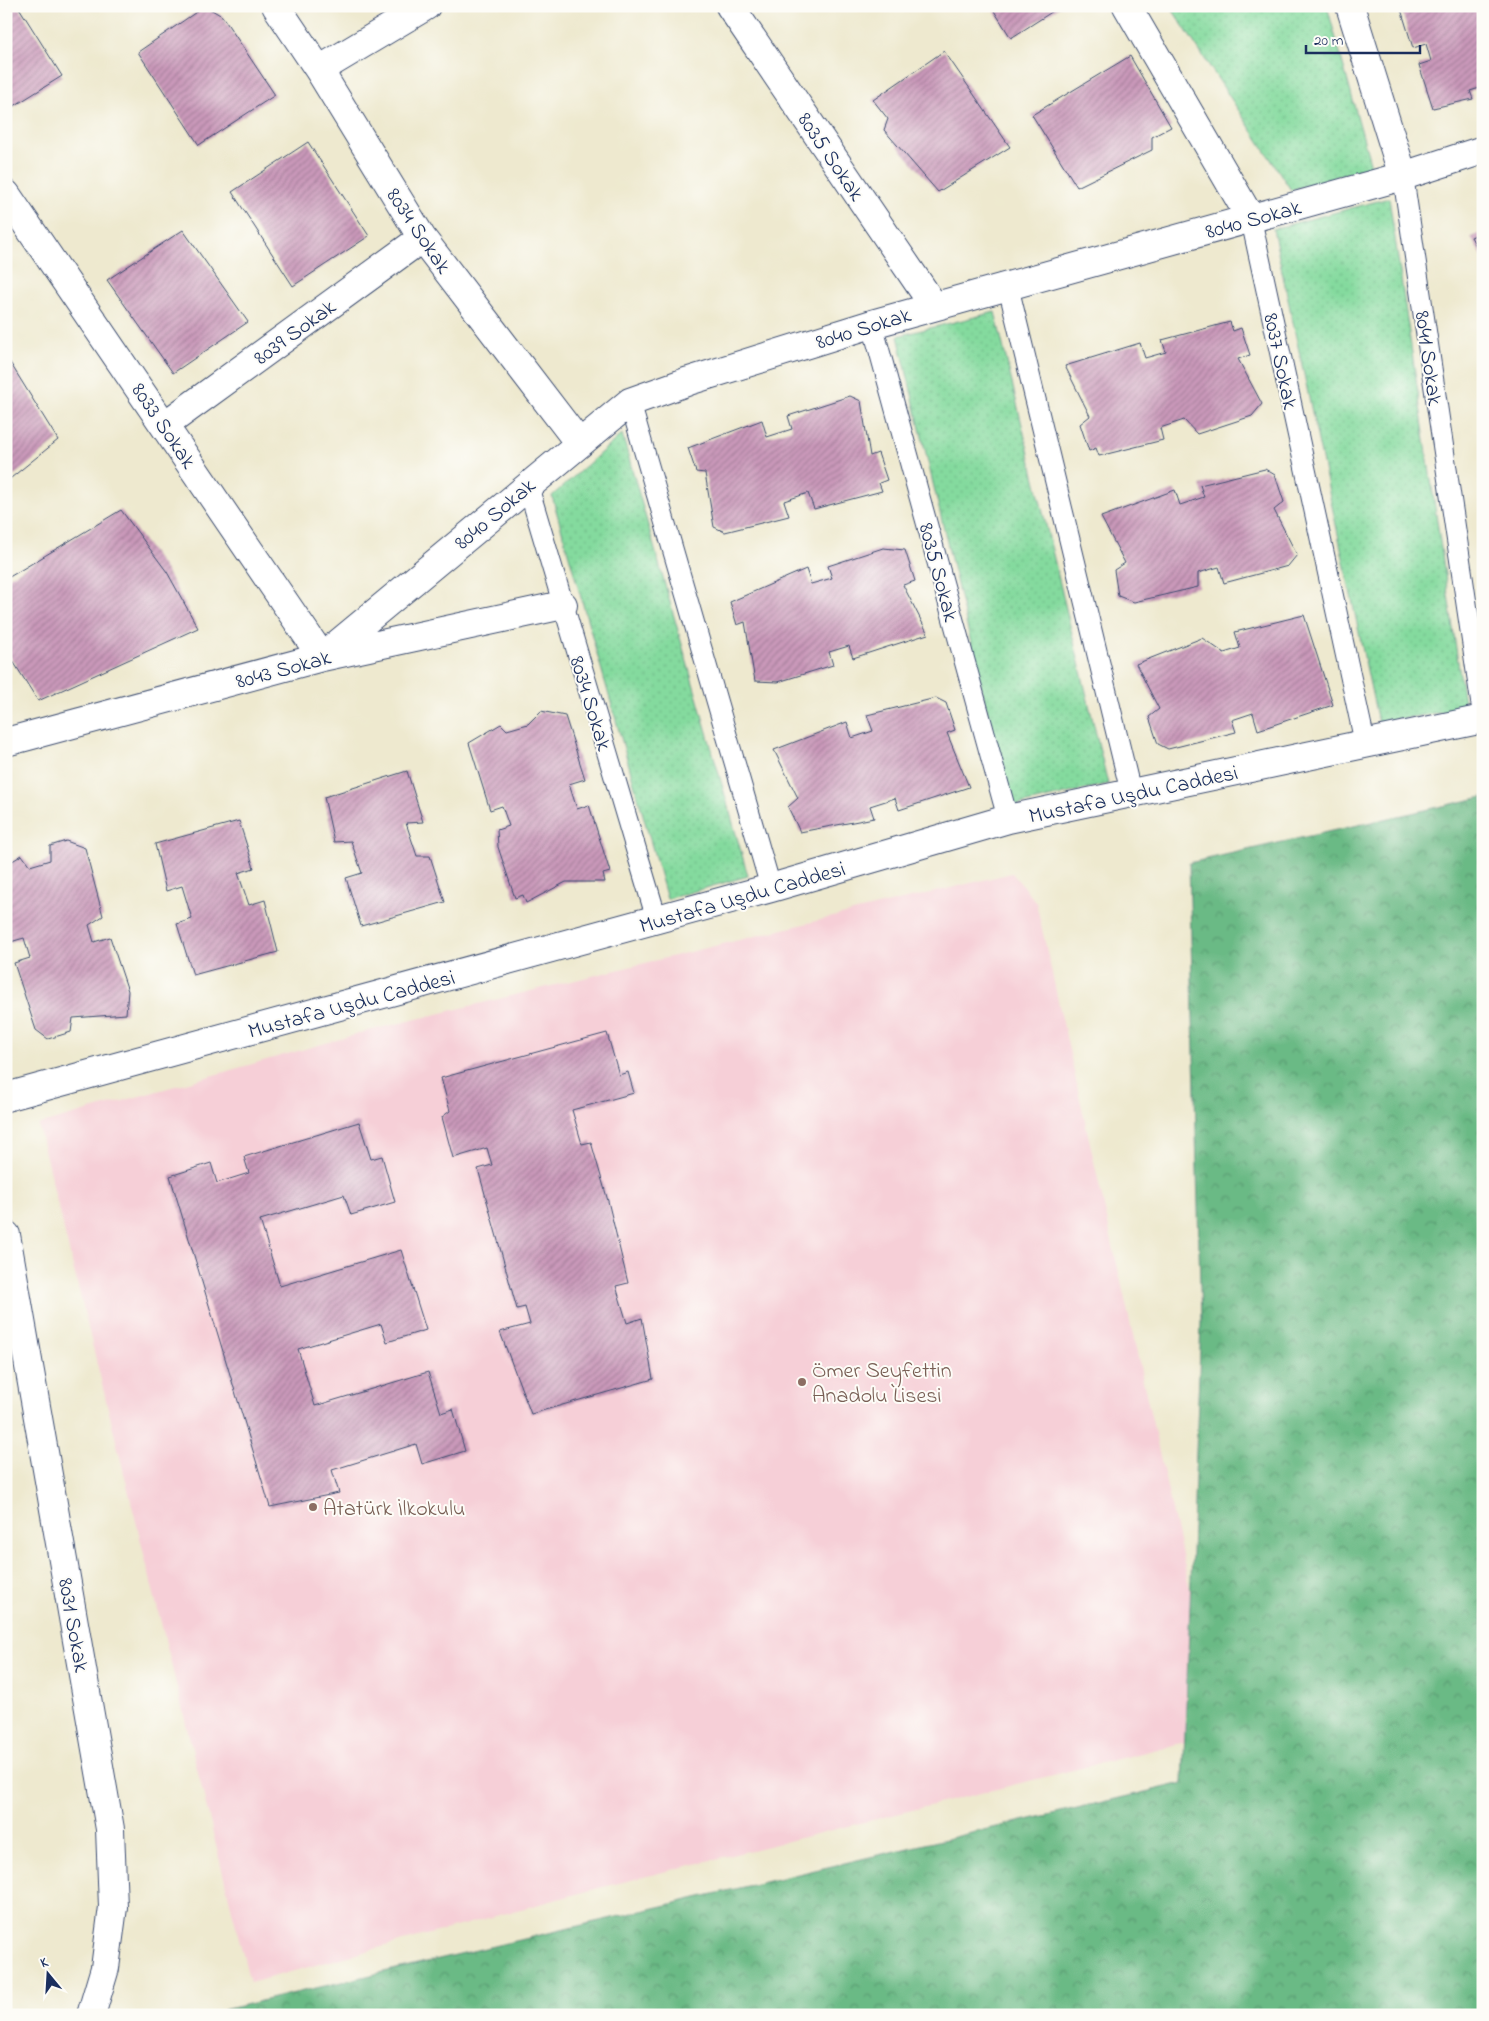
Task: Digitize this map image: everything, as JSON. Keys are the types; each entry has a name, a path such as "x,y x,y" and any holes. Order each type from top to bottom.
{"street":[{"name":"8034 Sokak","path":"276,6 319,70 422,238 579,443"},
{"path":"319,70 426,6"},
{"name":"8035 Sokak","path":"730,6 934,306"},
{"name":"8037 Sokak","path":"1127,6 1251,219"},
{"name":"8041 Sokak","path":"1350,6 1403,176"},
{"name":"8040 Sokak","path":"322,657 630,402 688,381 872,324 1403,176 1483,150"},
{"name":"8033 Sokak","path":"6,194 322,657"},
{"name":"8039 Sokak","path":"165,425 422,238"},
{"name":"8043 Sokak","path":"6,742 322,657 563,605"},
{"name":"Mustafa Uşdu Caddesi","path":"6,1097 656,920 1008,820 1483,719"},
{"name":"8031 Sokak","path":"6,1234 110,1829 113,1907 105,1968 91,2015"}],"lane":[{"name":"8041 Sokak","path":"1403,176 1483,715"},
{"name":"8037 Sokak","path":"1251,219 1365,744"},
{"path":"1008,286 1131,793"},
{"name":"8035 Sokak","path":"872,324 1008,820"},
{"path":"630,402 771,888"},
{"name":"8034 Sokak","path":"528,486 656,920"}],"shaded area":[{"name":"Ömer Seyfettin Anadolu Lisesi","path":"1012,873 1036,902 1222,1733 595,1889 250,1983 38,1125 368,1031"}],"green space":[{"path":"1170,6 1327,6 1371,166 1291,190"},
{"path":"1389,198 1465,709 1378,722 1273,229"},
{"path":"995,312 1108,784 1010,807 898,336"},
{"path":"622,434 748,876 667,899 552,496"},
{"path":"1483,797 1483,2015 219,2015 223,2010 1183,1783 1201,1323 1189,863"}],"building":[{"path":"6,6 18,6 62,76 6,111"},
{"path":"205,6 222,16 275,95 199,145 138,52"},
{"path":"991,6 1061,6 1011,38"},
{"path":"1400,6 1483,6 1483,87 1470,91 1473,99 1433,108 1419,65 1431,61 1426,44 1413,48"},
{"path":"944,51 1010,147 938,192 884,130 888,119 873,100"},
{"path":"1130,56 1171,127 1152,137 1152,150 1077,187 1032,115"},
{"path":"308,142 369,236 293,286 232,192"},
{"path":"183,230 248,322 173,373 107,280"},
{"path":"1483,232 1483,258 1471,237"},
{"path":"1230,322 1233,331 1241,328 1250,355 1238,359 1262,404 1252,416 1197,434 1184,420 1160,428 1163,440 1099,456 1096,448 1089,451 1080,424 1090,416 1065,366 1140,343 1145,358 1166,352 1162,340"},
{"path":"6,356 58,440 6,482"},
{"path":"850,396 861,401 870,456 878,453 887,480 879,483 882,491 814,509 808,493 784,501 789,516 725,532 714,527 705,473 696,472 688,448 762,420 767,437 792,429 788,416"},
{"path":"1265,469 1275,475 1284,502 1274,510 1297,555 1288,566 1224,583 1219,567 1198,573 1198,587 1134,602 1118,596 1114,570 1125,563 1101,517 1175,490 1180,505 1204,497 1200,485"},
{"path":"121,510 167,572 198,628 38,701 6,650 6,579"},
{"path":"883,548 905,550 915,581 903,585 928,634 853,658 849,646 829,652 833,665 778,682 755,681 745,622 737,625 730,602 806,569 811,584 832,578 828,566"},
{"path":"1304,615 1333,705 1258,730 1253,713 1232,720 1236,732 1168,749 1158,744 1149,717 1159,709 1136,664 1202,638 1224,653 1240,648 1235,632"},
{"path":"936,698 946,703 955,730 947,733 969,787 899,810 895,798 870,806 874,818 800,832 788,807 798,798 774,750 847,722 852,738 873,731 867,715"},
{"path":"541,711 565,716 585,779 569,784 577,809 589,805 610,872 603,874 605,882 566,882 526,903 523,895 515,898 498,847 497,830 509,826 502,806 490,810 469,743 501,724 507,730 528,724"},
{"path":"407,771 423,822 406,823 417,856 430,856 445,902 361,926 346,878 362,873 351,841 334,842 324,797"},
{"path":"239,821 254,868 238,873 249,905 265,900 278,952 193,975 177,924 192,919 182,886 166,891 155,844"},
{"path":"66,841 85,848 103,916 89,925 94,942 110,937 128,991 126,1014 73,1018 71,1032 48,1039 36,1030 14,963 30,958 24,938 7,943 6,940 6,865 22,855 30,866 50,860 50,846"},
{"path":"607,1033 619,1075 628,1072 634,1093 572,1110 582,1144 591,1142 628,1283 616,1286 627,1323 642,1318 653,1379 531,1414 500,1332 530,1324 525,1307 517,1309 478,1169 492,1165 487,1148 453,1158 442,1117 450,1111 441,1078"},
{"path":"359,1122 371,1159 382,1156 395,1202 351,1215 344,1195 260,1220 280,1286 401,1250 426,1330 387,1342 381,1324 298,1349 315,1406 428,1372 441,1413 453,1409 465,1451 422,1464 416,1444 332,1470 339,1493 270,1507 170,1176 211,1163 217,1183 249,1173 244,1157"}],"place":[{"name":"Ömer Seyfettin Anadolu Lisesi","path":"802,1382"},
{"name":"Atatürk İlkokulu","path":"313,1507"}]}
